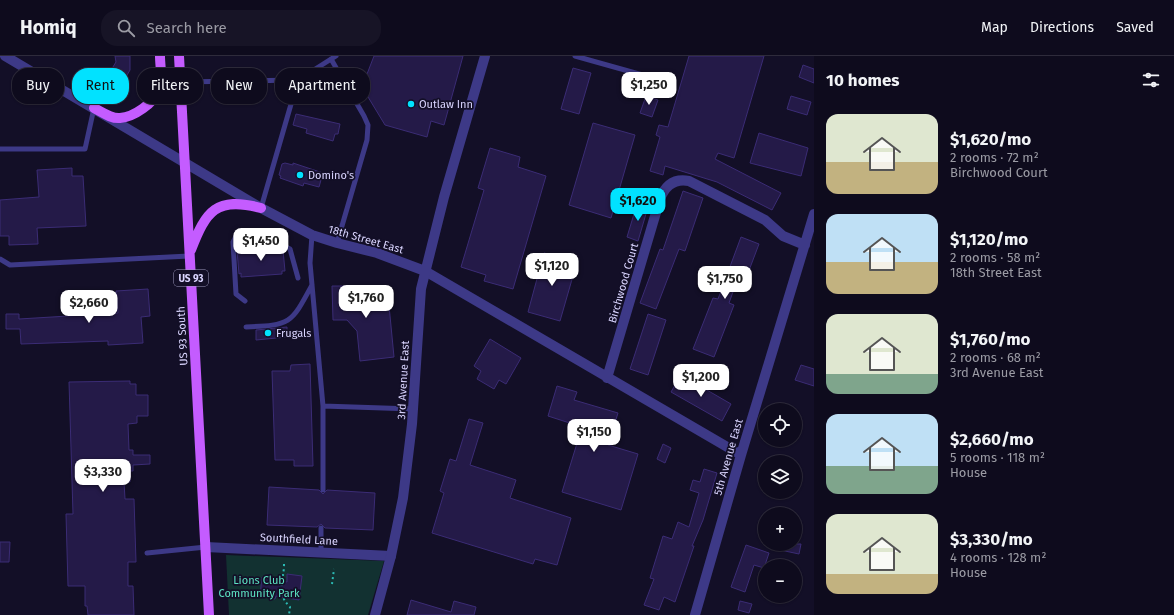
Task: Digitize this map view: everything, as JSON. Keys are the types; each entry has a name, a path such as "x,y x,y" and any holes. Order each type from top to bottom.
{"main road":[{"path":"94,108 110,116 119,118 129,116 147,105 154,99 159,89 160,56"},
{"name":"US 93 South","path":"179,56 180,68"},
{"name":"US 93 South","path":"182,104 209,615"},
{"path":"189,256 200,227 207,216 217,208 242,203 261,208"}],"street":[{"name":"18th Street East","path":"5,56 261,208 312,235 377,253 425,271 741,455"},
{"name":"3rd Avenue East","path":"375,615 391,556 403,498 413,409 419,310 425,271 485,56"},
{"name":"Birchwood Court","path":"607,378 660,200 664,190 671,183 680,180 689,181 765,220 783,236 805,245"},
{"name":"5th Avenue East","path":"696,615 741,455 814,214"},
{"name":"Southfield Lane","path":"206,547 391,556"}],"lane":[{"path":"317,68 336,56"},
{"path":"575,56 664,81"},
{"path":"331,59 368,125 367,140 337,243"},
{"path":"203,82 275,80"},
{"path":"261,208 291,104"},
{"path":"0,150 85,149 94,108"},
{"path":"245,301 236,294 233,242 237,234 245,231 259,234 290,249 298,278"},
{"path":"312,235 310,263 323,406 324,490"},
{"path":"0,259 10,265 189,256"},
{"path":"246,327 271,326 287,322 298,310 312,284"},
{"path":"323,406 413,409"},
{"path":"320,552 322,528"},
{"path":"147,553 206,547"}],"path":[{"path":"284,564 284,574 280,590 283,600 290,607 289,615"},
{"path":"332,584 334,569"}],"green space":[{"name":"Lions Club Community Park","path":"226,555 384,561 368,615 229,615"}],"building":[{"path":"115,56 130,56 129,72 129,68 112,68 116,62"},
{"name":"Outlaw Inn","path":"374,56 463,56 444,125 431,121 427,137 385,125 370,100 369,68"},
{"path":"689,56 764,56 734,158 718,153 715,159 781,193 772,210 717,182 665,166 663,175 650,171 660,137 656,135 659,125 668,127"},
{"path":"803,65 814,69 814,83 799,77"},
{"path":"573,68 591,73 579,114 561,109"},
{"path":"646,96 658,100 652,117 640,113"},
{"path":"791,96 811,102 807,115 787,109"},
{"path":"296,114 340,124 338,134 335,134 333,141 306,133 307,129 293,125"},
{"path":"593,123 635,135 611,218 569,205"},
{"path":"759,133 808,148 801,176 750,163"},
{"path":"490,148 520,157 518,167 546,176 513,289 484,281 486,275 461,267 484,190 478,188"},
{"path":"285,163 293,165 293,163 323,173 319,187 304,183 303,186 280,178 281,176 279,175 282,164"},
{"path":"72,168 72,176 83,176 86,226 37,228 38,244 9,245 9,236 0,236 0,200 39,197 37,170"},
{"path":"683,191 703,198 685,251 679,249 656,309 640,303 660,249 663,250"},
{"path":"637,204 648,207 638,241 627,237"},
{"path":"741,237 759,244 745,281 738,278 729,303 734,305 714,357 693,349 713,298 718,299"},
{"path":"278,247 283,250 285,271 282,271 282,274 241,277 241,273 239,274 237,250"},
{"path":"544,253 577,262 560,321 528,312"},
{"path":"332,286 376,286 388,295 394,357 360,361 357,331 347,320 333,320"},
{"path":"148,289 150,316 141,317 143,343 108,345 108,341 21,344 20,329 6,329 6,314 19,314 19,319 118,313 116,291"},
{"path":"648,314 666,320 648,375 630,369"},
{"path":"287,327 287,337 256,340 256,330"},
{"path":"490,339 521,358 506,384 499,380 494,389 477,379 481,371 474,366"},
{"path":"310,364 313,466 294,466 294,460 275,460 272,371 290,371 291,365"},
{"path":"801,365 814,369 814,386 795,380"},
{"path":"681,375 731,404 722,421 671,392"},
{"path":"130,381 130,384 136,384 136,395 148,395 148,416 137,416 137,423 128,424 129,450 133,450 133,455 150,455 150,464 133,465 133,471 130,471 130,482 124,482 125,499 134,499 136,562 128,562 128,586 133,586 134,615 88,615 87,606 85,606 85,586 68,586 66,514 73,514 69,382"},
{"path":"557,386 577,392 574,400 618,413 608,445 638,454 621,510 562,492 582,427 548,416"},
{"path":"469,419 483,423 470,465 516,480 510,498 571,518 557,565 535,559 533,564 432,533 444,493 440,491 450,459 456,461"},
{"path":"663,444 671,448 665,463 657,459"},
{"path":"704,469 717,473 703,520 692,546 694,546 675,602 664,597 659,610 644,605 654,579 650,578 663,536 672,539 678,522 689,527 699,493 690,490 693,480 700,482"},
{"path":"269,487 319,490 323,494 327,490 375,493 373,530 325,528 321,524 317,527 267,525"},
{"path":"0,542 10,542 9,562 0,562"},
{"path":"746,545 758,549 758,551 769,553 767,559 758,559 758,566 754,565 745,592 731,587"},
{"path":"785,551 800,551 799,554"},
{"path":"287,574 302,576 299,600 276,596 275,599 260,596 262,577 287,582"},
{"path":"411,600 451,612 454,601 476,607 474,615 407,615"},
{"path":"740,601 752,604 749,613 738,610"}],"place":[{"name":"Outlaw Inn","path":"411,104"},
{"name":"Domino's","path":"300,175"},
{"name":"Frugals","path":"268,333"}]}
